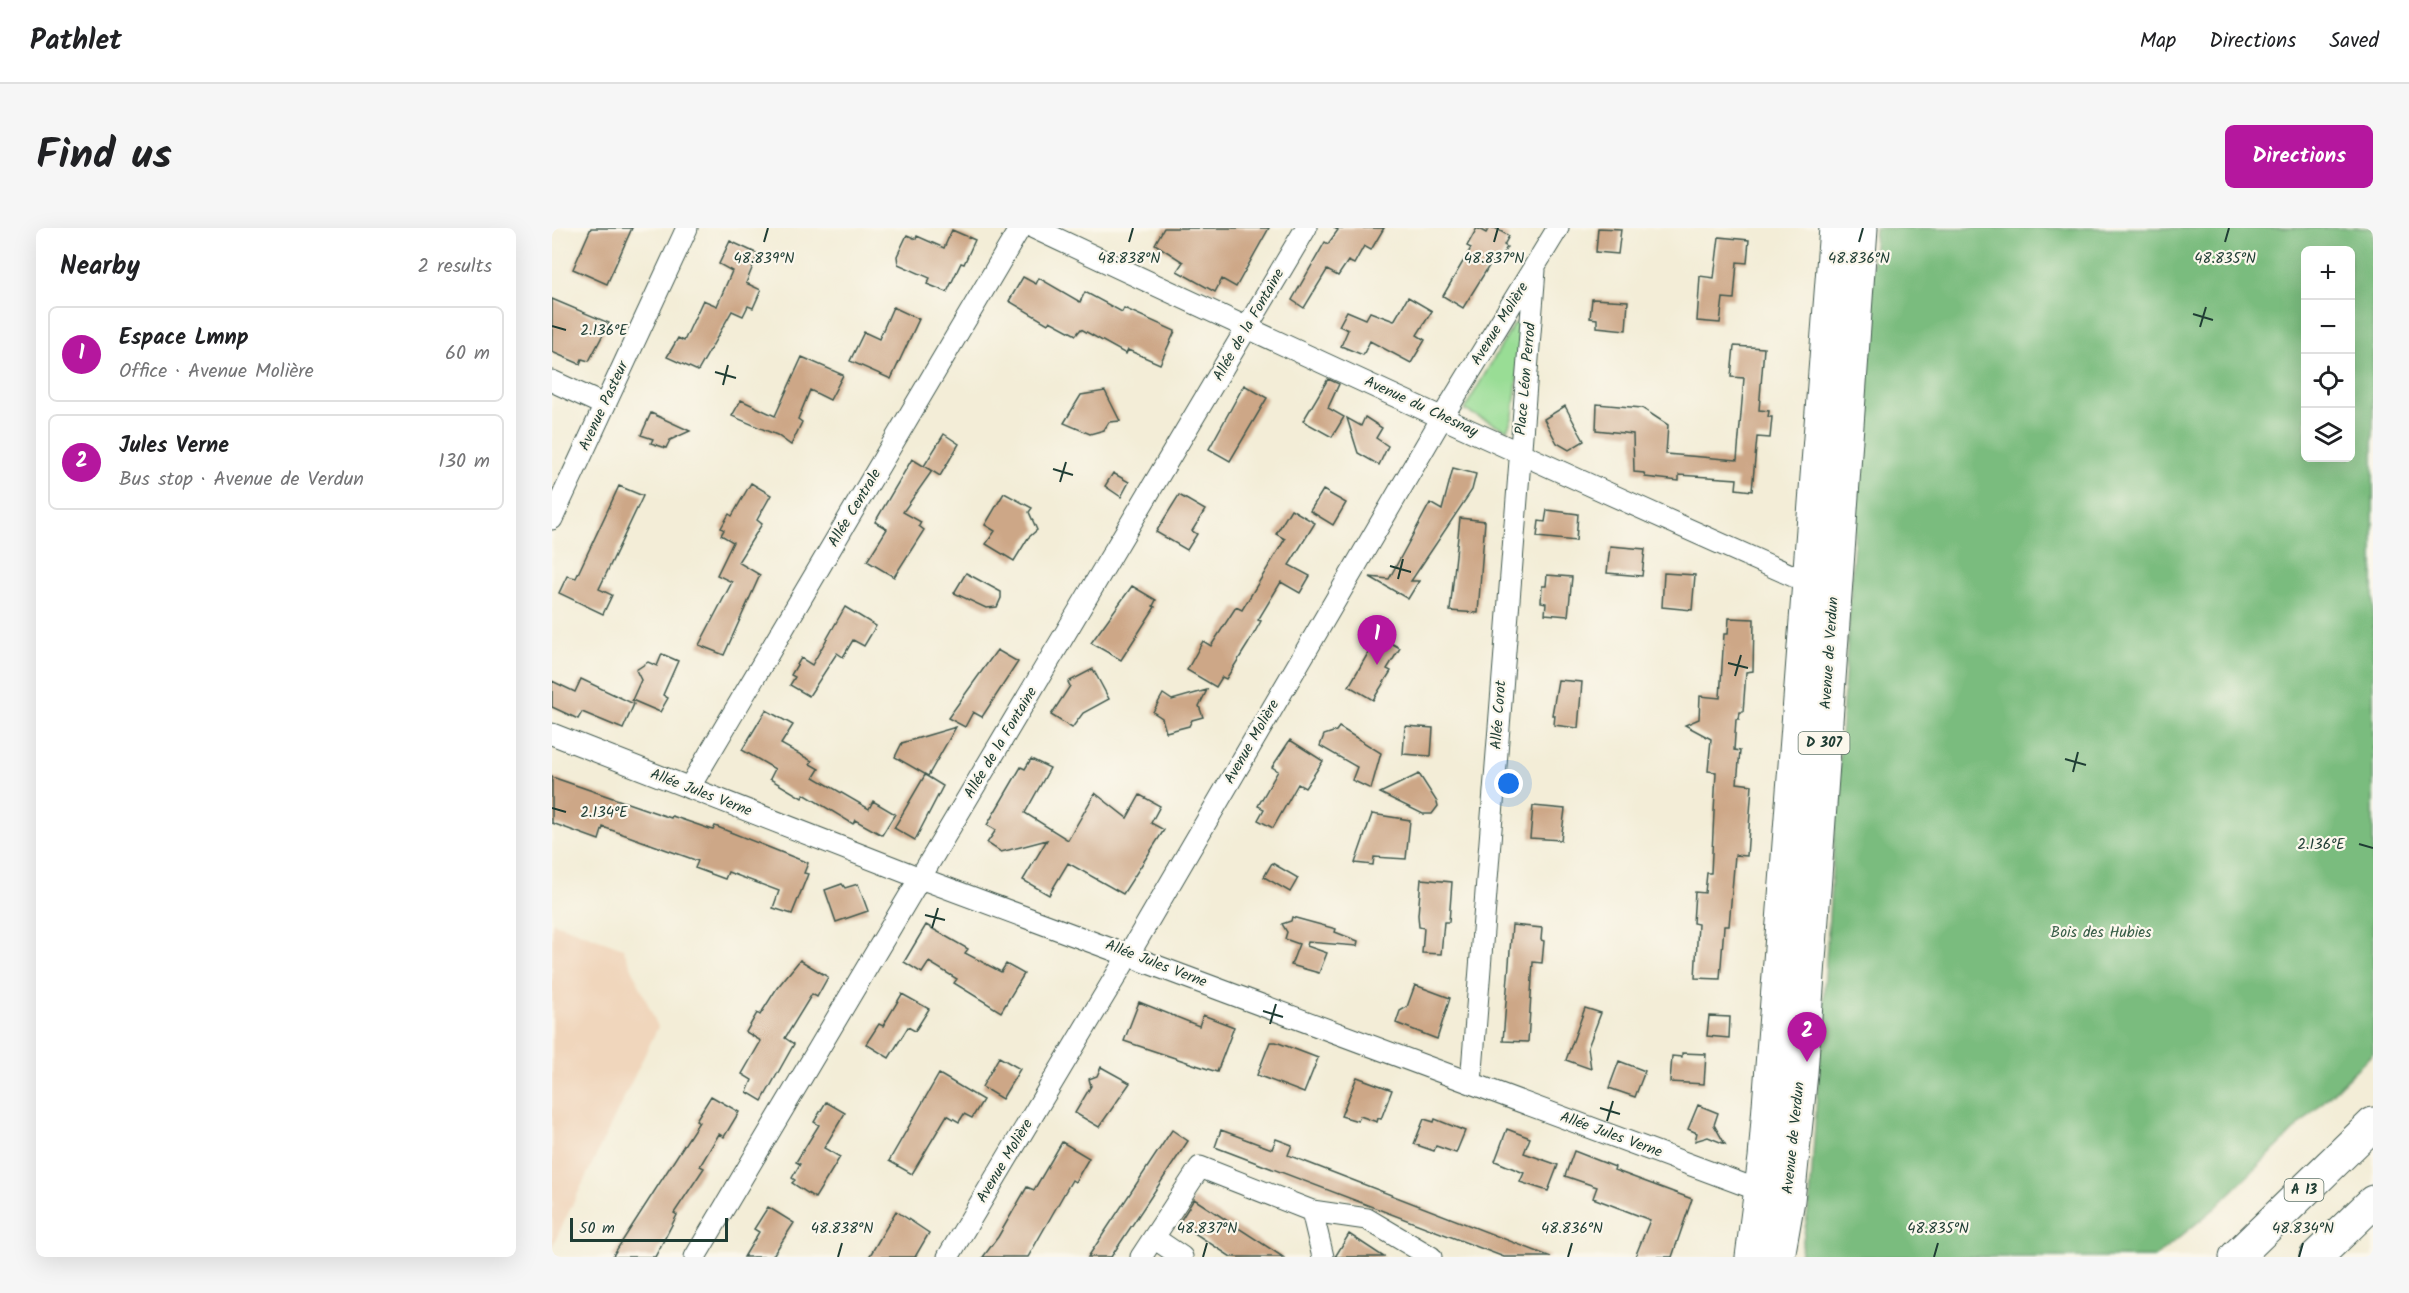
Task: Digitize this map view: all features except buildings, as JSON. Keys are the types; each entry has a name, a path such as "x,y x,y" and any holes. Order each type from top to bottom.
{"main road":[{"name":"Avenue de Verdun","path":"1752,1257 1761,1191 1836,228"},
{"name":"Avenue de Verdun","path":"1778,1257 1788,1200 1801,1073 1861,228"},
{"name":"A 13","path":"2235,1257 2373,1124"},
{"path":"2316,1257 2373,1202"}],"street":[{"name":"Avenue Pasteur","path":"552,519 687,228"},
{"name":"Allée Centrale","path":"689,788 1020,228"},
{"name":"Avenue du Chesnay","path":"1034,228 1248,329 1443,416 1520,455 1809,583"},
{"name":"Allée de la Fontaine","path":"695,1257 1306,228"},
{"name":"Avenue Molière","path":"948,1257 1129,954 1443,416 1558,228"},
{"name":"Place Léon Perrod","path":"1520,455 1535,267"},
{"path":"552,381 604,405"},
{"name":"Allée Corot","path":"1471,1083 1520,455"},
{"name":"Allée Jules Verne","path":"552,734 920,878 1761,1191"},
{"path":"1141,1257 1200,1167 1312,1211 1367,1219 1431,1257"},
{"path":"1312,1211 1323,1257"},
{"path":"1154,1238 1182,1257"}],"shaded area":[{"path":"552,922 623,948 658,1027 552,1247"}],"green space":[{"name":"Bois des Hubies","path":"1875,228 2373,228 2373,1053 2213,1210 2155,1257 1800,1257 1810,1200"},
{"path":"1524,321 1513,416 1507,430 1464,410 1514,324"}],"place":[{"name":"Espace Lmnp","path":"1377,665"},
{"name":"Jules Verne","path":"1807,1062"}]}
